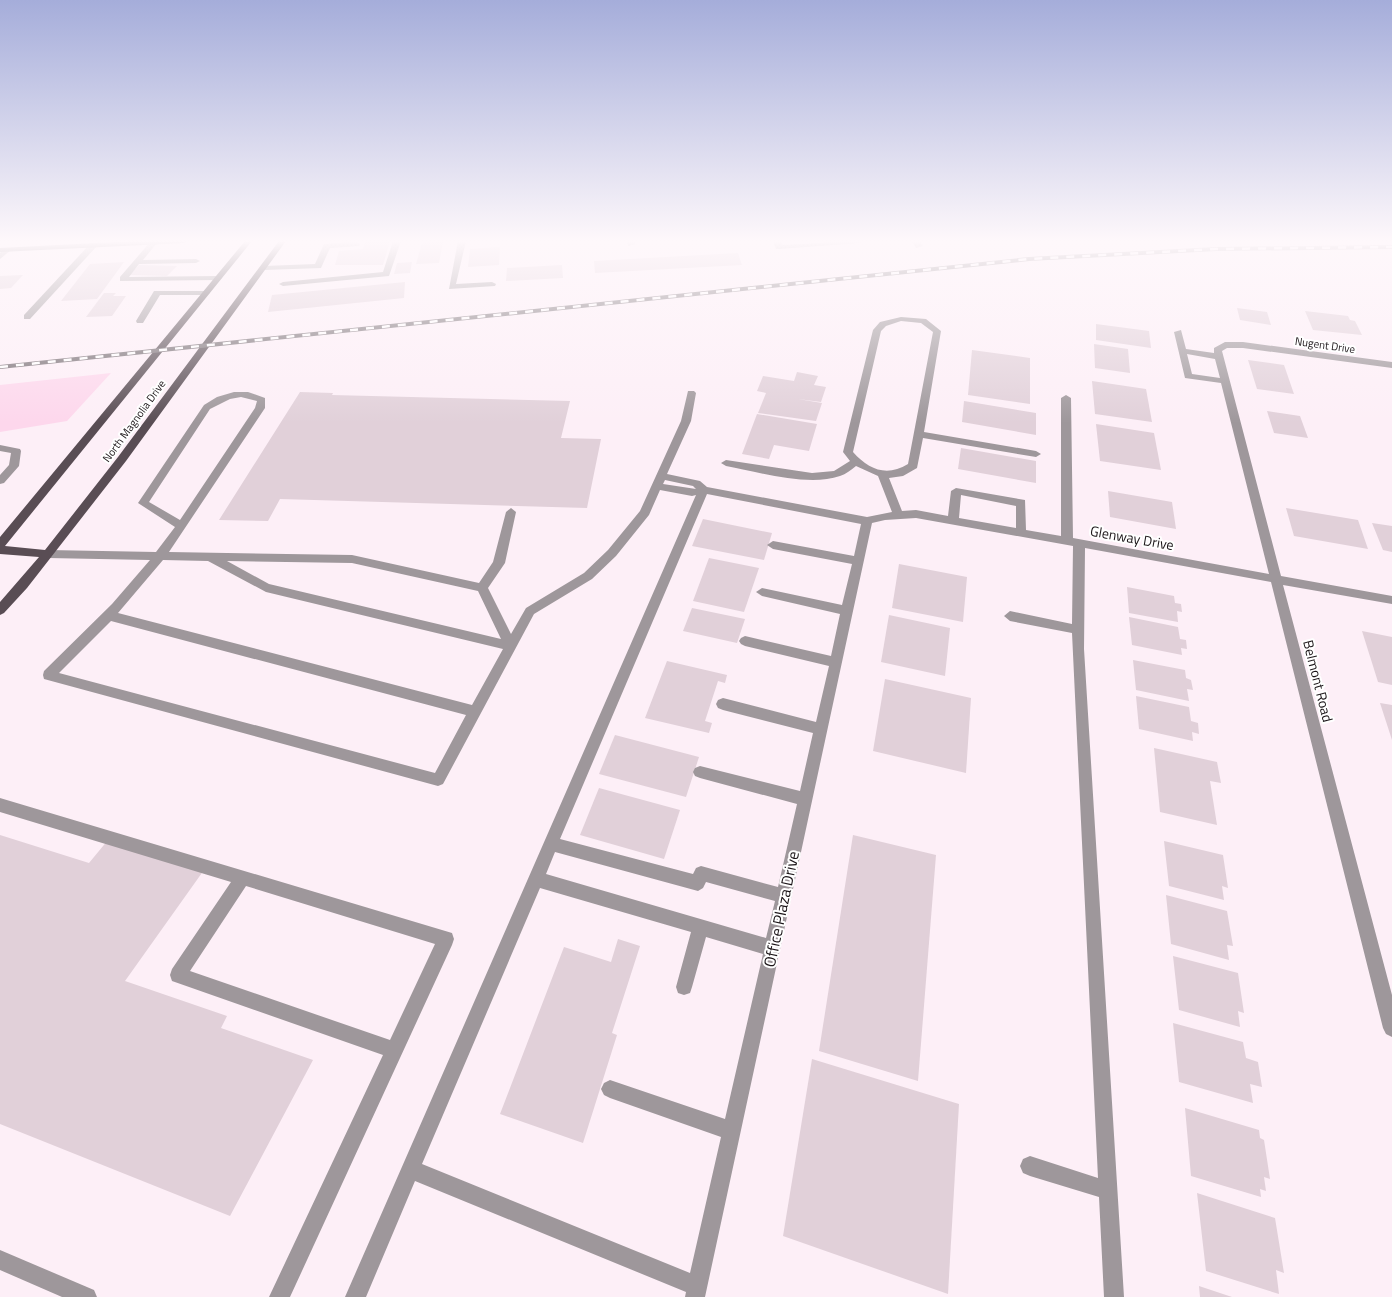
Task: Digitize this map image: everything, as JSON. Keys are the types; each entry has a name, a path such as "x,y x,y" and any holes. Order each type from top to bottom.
{"main road":[{"name":"North Magnolia Drive","path":"0,545 199,302"},
{"name":"North Magnolia Drive","path":"0,610 48,554 122,459 239,302"},
{"path":"0,550 48,554"}],"street":[{"path":"27,317 41,302"},
{"path":"140,321 152,302"},
{"path":"913,319 932,326 937,331 919,434 913,466 899,474 882,474 867,469 856,462 848,452 876,330 891,321 913,319"},
{"path":"1178,332 1188,376 1226,381"},
{"name":"Nugent Drive","path":"1182,351 1222,351 1243,345 1392,365"},
{"name":"Belmont Road","path":"1222,351 1226,381 1392,1028"},
{"path":"180,525 143,503 208,407 220,398 238,394 245,394 262,400 260,408 159,556 136,585 49,675 438,780 530,611 588,576 612,554 645,512 686,421 691,393"},
{"path":"1066,398 1114,1297"},
{"path":"919,434 1036,454"},
{"path":"0,448 16,451 14,466 0,482"},
{"path":"726,463 806,476 821,476 836,474 856,462"},
{"path":"882,474 898,514"},
{"path":"659,481 692,493 704,490 867,521"},
{"path":"355,1297 704,490"},
{"path":"953,520 956,491 1021,503 1021,533"},
{"path":"482,588 499,563 512,512"},
{"name":"Glenway Drive","path":"867,521 898,514 916,514 1392,600"},
{"name":"Office Plaza Drive","path":"696,1291 867,521"},
{"path":"773,545 858,561"},
{"path":"48,554 352,559 482,588"},
{"path":"210,556 266,588 511,646"},
{"path":"482,588 511,646"},
{"path":"762,592 847,611"},
{"path":"107,615 476,712"},
{"path":"1010,616 1078,630"},
{"path":"745,641 835,662"},
{"path":"723,704 821,729"},
{"path":"700,772 805,799"},
{"path":"0,805 446,939 279,1297"},
{"path":"551,844 698,883 701,874 784,896"},
{"path":"242,878 178,975 394,1050"},
{"path":"536,879 772,948"},
{"path":"684,987 700,926"},
{"path":"610,1089 732,1131"},
{"path":"1030,1166 1109,1190"},
{"path":"410,1169 696,1291"},
{"path":"0,1260 87,1297"}],"shaded area":[{"path":"111,373 67,421 0,432 0,385"}],"building":[{"path":"98,302 122,302 112,316 86,317"},
{"path":"270,302 370,302 268,312"},
{"path":"1237,308 1267,312 1271,325 1240,320"},
{"path":"1305,311 1348,316 1350,320 1355,321 1362,335 1313,330"},
{"path":"1096,324 1149,331 1151,348 1096,340"},
{"path":"1094,344 1128,349 1130,373 1095,368"},
{"path":"972,350 1030,358 1030,404 968,395"},
{"path":"1248,360 1284,365 1294,394 1257,389"},
{"path":"797,372 818,376 814,385 826,387 821,402 798,399 822,403 816,421 758,413 766,393 757,391 763,376 794,381"},
{"path":"1092,381 1146,389 1152,422 1095,414"},
{"path":"300,392 333,393 332,395 570,401 561,438 601,439 587,508 280,499 268,521 219,520"},
{"path":"964,401 1036,413 1036,435 962,422"},
{"path":"1267,411 1300,416 1308,438 1274,433"},
{"path":"757,414 817,424 809,451 774,445 769,459 742,454"},
{"path":"1096,424 1154,433 1161,470 1100,461"},
{"path":"961,448 1036,461 1036,483 958,469"},
{"path":"1108,491 1172,502 1176,529 1110,517"},
{"path":"1286,508 1358,520 1368,549 1294,536"},
{"path":"703,519 772,533 764,560 692,546"},
{"path":"1372,523 1392,526 1392,552 1383,550"},
{"path":"709,558 759,568 744,612 693,601"},
{"path":"899,564 967,577 963,622 892,608"},
{"path":"1127,587 1174,596 1175,603 1181,604 1182,612 1177,611 1178,622 1129,613"},
{"path":"692,608 745,619 737,643 683,631"},
{"path":"889,615 950,628 945,676 881,662"},
{"path":"1129,617 1178,627 1180,639 1186,640 1187,649 1181,648 1182,655 1132,645"},
{"path":"1362,631 1392,637 1392,685 1378,682"},
{"path":"1133,660 1185,670 1186,678 1191,680 1193,690 1187,689 1189,701 1136,690"},
{"path":"667,661 727,675 725,683 718,681 705,721 712,723 709,733 645,718"},
{"path":"885,679 971,698 966,773 873,751"},
{"path":"1136,696 1189,707 1191,721 1198,723 1199,734 1192,732 1193,741 1139,729"},
{"path":"1380,703 1392,705 1392,740"},
{"path":"615,735 699,757 686,797 599,774"},
{"path":"1154,748 1217,762 1221,783 1210,781 1217,825 1160,812"},
{"path":"599,788 680,810 664,859 580,835"},
{"path":"0,835 89,863 108,840 204,870 125,981 227,1016 221,1028 313,1060 230,1216 0,1124"},
{"path":"853,835 936,855 918,1081 819,1051"},
{"path":"1164,841 1223,855 1228,888 1222,886 1224,900 1169,886"},
{"path":"1166,895 1227,911 1233,946 1227,945 1229,960 1171,944"},
{"path":"618,939 640,946 612,1033 617,1035 583,1143 500,1114 564,947 611,962"},
{"path":"1173,956 1238,973 1244,1013 1238,1011 1240,1027 1179,1010"},
{"path":"1173,1023 1243,1042 1246,1058 1258,1062 1262,1087 1250,1084 1253,1103 1179,1082"},
{"path":"812,1059 959,1104 948,1294 783,1236"},
{"path":"1185,1108 1259,1130 1260,1138 1264,1140 1270,1179 1264,1177 1266,1191 1260,1189 1261,1197 1191,1176"},
{"path":"1197,1193 1275,1218 1284,1273 1276,1270 1279,1294 1206,1271"},
{"path":"1199,1286 1232,1297 1200,1297"}],"railway":[{"path":"0,367 624,302"}]}
